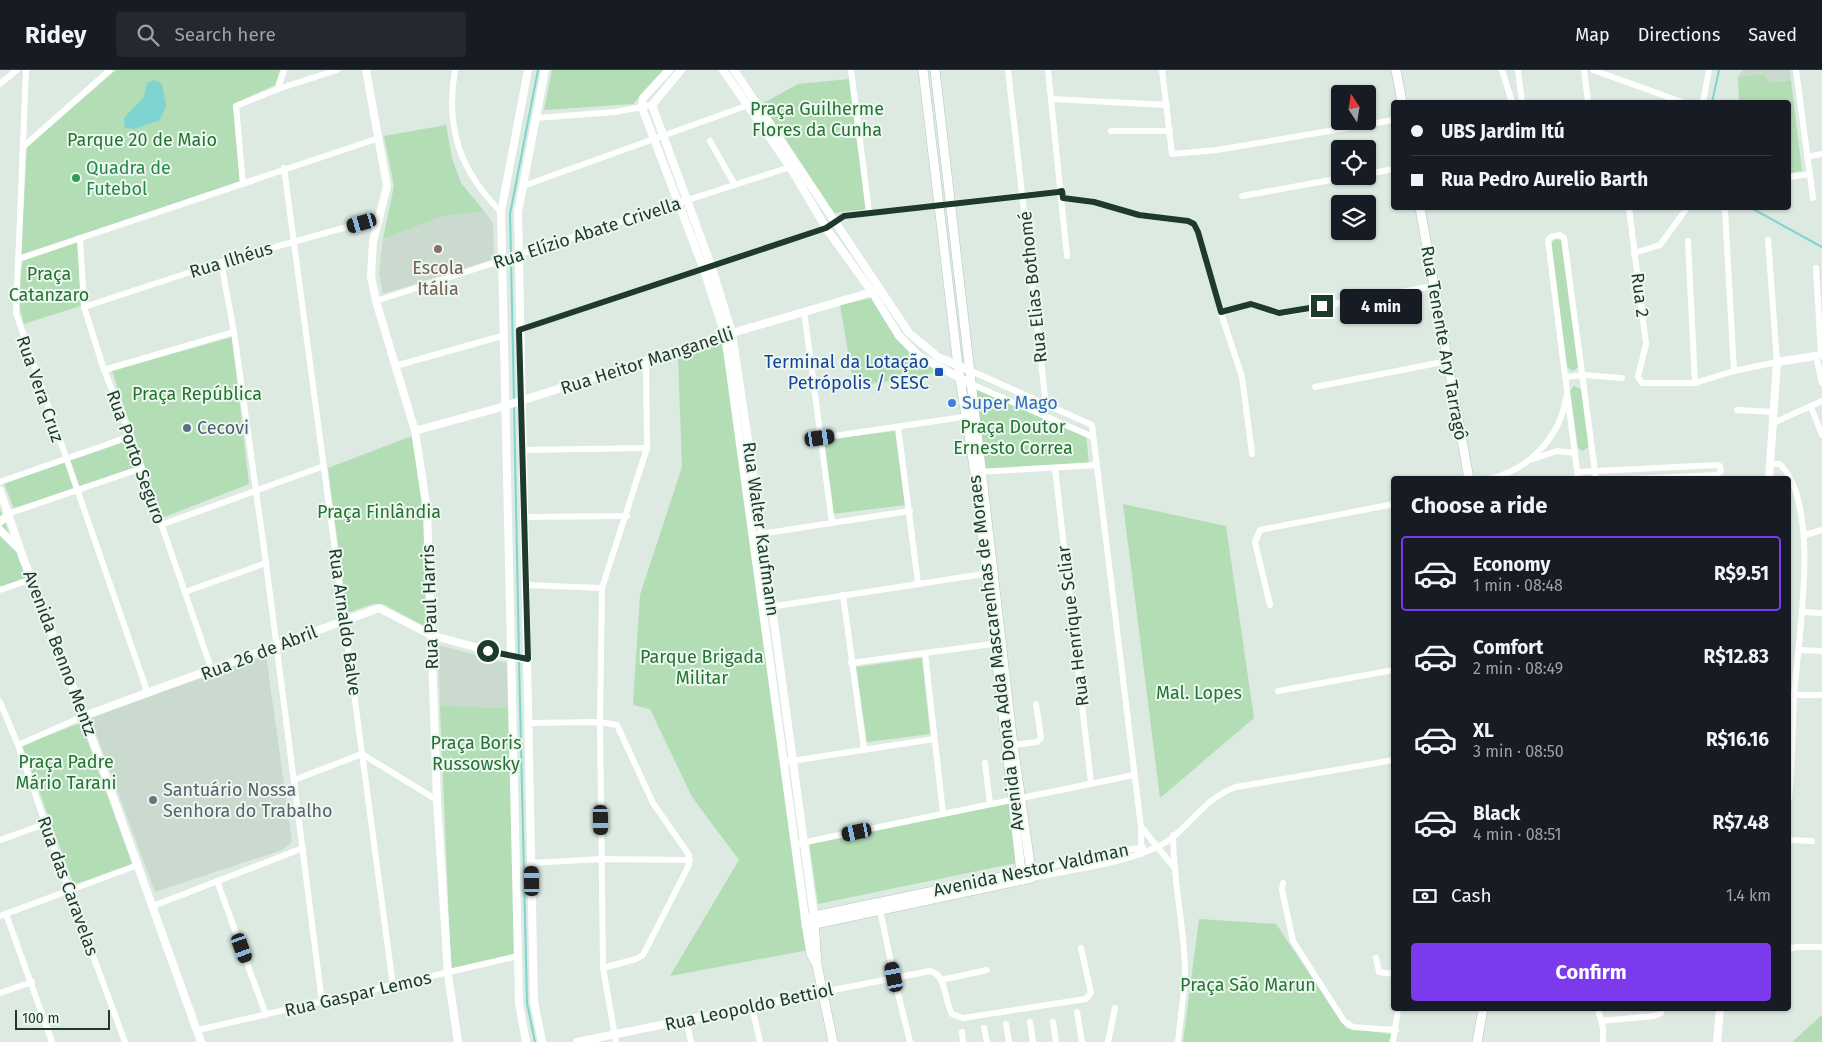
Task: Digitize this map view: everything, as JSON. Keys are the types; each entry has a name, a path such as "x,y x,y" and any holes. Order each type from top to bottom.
{"main road":[{"name":"Avenida Dona Adda Mascarenhas de Moraes","path":"923,70 958,366 960,379 972,416"},
{"name":"Avenida Dona Adda Mascarenhas de Moraes","path":"935,70 971,384 972,416 1026,875"},
{"path":"1396,70 1402,100"},
{"name":"Rua Tenente Ary Tarragô","path":"1420,210 1468,476"},
{"name":"Avenida Dona Adda Mascarenhas de Moraes","path":"998,644 1013,745 1016,799"},
{"name":"Avenida Nestor Valdman","path":"810,921 880,910 1026,875"},
{"name":"Avenida Nestor Valdman","path":"810,921 1026,875"},
{"name":"Rua Walter Kaufmann","path":"810,921 811,954 817,965 833,1042"},
{"path":"1477,1042 1483,1011"}],"street":[{"path":"0,84 17,70"},
{"name":"Rua Vera Cruz","path":"26,70 24,146 15,303 18,326 148,694"},
{"path":"24,146 110,70"},
{"path":"278,88 284,70"},
{"path":"243,184 236,106 278,88 337,70"},
{"name":"Rua Paul Harris","path":"366,70 387,186 373,242 371,276 376,302 415,431 427,510 438,800 448,974 458,1042"},
{"path":"455,70 452,85 453,126 466,169 480,191 501,212"},
{"path":"528,70 501,212 510,258 519,330 514,403 519,658 518,956 528,1012 542,1042"},
{"path":"526,1042 531,863 529,723 519,658 525,584 523,450 502,336 510,258 546,70"},
{"path":"642,108 643,98 669,70"},
{"path":"536,118 642,108 652,105 681,70"},
{"path":"723,70 790,167 826,228 919,344 938,357 1092,425 1141,826 1140,851"},
{"path":"734,70 835,221 876,291 899,336 908,347 919,356 960,379 1093,437"},
{"path":"851,70 869,212"},
{"name":"Rua Elias Bothomé","path":"1008,70 1046,405 1044,415"},
{"path":"1048,70 1067,256"},
{"path":"1162,70 1172,154 1217,150 1391,121"},
{"path":"1502,70 1511,100"},
{"path":"1518,70 1522,100"},
{"path":"1584,70 1588,100"},
{"path":"1593,70 1676,100"},
{"path":"1703,100 1708,70"},
{"path":"1796,70 1813,198"},
{"path":"1052,99 1166,105"},
{"path":"523,186 757,102"},
{"name":"Rua Walter Kaufmann","path":"652,105 686,200 729,334 762,534 767,607 785,762 796,844 810,921"},
{"name":"Rua Walter Kaufmann","path":"642,108 677,203 708,269"},
{"path":"1111,131 1170,131"},
{"path":"18,259 243,184 284,168 379,138"},
{"path":"710,141 735,185"},
{"path":"1808,156 1822,154"},
{"name":"Rua Elízio Abate Crivella","path":"376,302 798,164"},
{"name":"Rua Arnaldo Balve","path":"284,168 393,986"},
{"path":"1376,172 1391,170"},
{"path":"1791,177 1810,174"},
{"path":"1242,196 1331,180"},
{"path":"519,330 708,269 826,228 844,216 939,204 1062,194 1139,215 1188,221 1194,224 1242,377 1252,454"},
{"name":"Rua 2","path":"1630,210 1646,344 1638,377 1639,381 1642,383 1695,383"},
{"path":"1634,253 1660,245 1686,210"},
{"path":"1725,210 1734,371"},
{"name":"Rua Ilhéus","path":"84,307 221,262 380,218"},
{"path":"1596,476 1596,470 1584,375 1564,238 1560,235 1551,236 1548,240 1578,476 1596,470 1720,466 1721,471 1717,475 1706,476"},
{"name":"Rua Porto Seguro","path":"80,238 84,307 104,370 131,436 212,671"},
{"path":"1768,240 1777,362 1769,476"},
{"path":"1688,242 1695,383 1734,371 1820,356"},
{"path":"221,262 234,332 266,563 322,1002"},
{"path":"1816,268 1822,383"},
{"path":"1221,312 1251,304 1273,312 1285,313 1433,286"},
{"name":"Rua Heitor Manganelli","path":"415,431 514,403 729,334 876,291"},
{"path":"804,311 832,523"},
{"path":"104,370 234,332"},
{"name":"Rua Walter Kaufmann","path":"729,334 754,535 793,760 805,843 810,921"},
{"path":"395,366 502,336"},
{"path":"1315,387 1448,361"},
{"path":"615,1038 603,968 600,722 602,588 646,448 646,362"},
{"path":"1566,377 1584,375 1622,378"},
{"path":"1530,460 1556,428 1563,411 1568,389"},
{"path":"1773,423 1822,401"},
{"path":"1811,407 1822,435"},
{"path":"1737,410 1773,412"},
{"path":"820,438 972,416"},
{"path":"898,427 918,584"},
{"path":"0,482 131,436"},
{"path":"523,450 646,448"},
{"path":"1499,476 1512,472 1530,460 1556,451 1574,453"},
{"path":"1770,464 1780,464 1789,476"},
{"path":"979,472 1097,465"},
{"path":"161,525 324,466"},
{"path":"1684,466 1685,476"},
{"path":"0,522 10,513 77,492 142,468"},
{"name":"Rua Henrique Scliar","path":"1054,468 1091,784"},
{"path":"1791,479 1795,485 1803,508 1805,535 1800,650 1792,695 1794,755 1791,781"},
{"name":"Avenida Benno Mentz","path":"0,490 10,513 23,558 84,716 201,1042"},
{"path":"1270,605 1255,542 1260,530 1391,505"},
{"path":"754,535 910,511"},
{"path":"524,517 626,516"},
{"path":"0,530 15,545 23,558"},
{"path":"1805,535 1822,530"},
{"path":"185,592 266,563"},
{"path":"767,607 990,573"},
{"path":"0,590 32,579"},
{"path":"525,584 602,588"},
{"path":"843,595 864,749"},
{"name":"Rua 26 de Abril","path":"84,716 212,671 344,621 383,609 431,635 519,658"},
{"path":"1803,612 1822,613"},
{"path":"851,663 998,644"},
{"path":"1800,650 1822,651"},
{"path":"925,653 943,814"},
{"path":"1278,692 1391,671"},
{"path":"1792,695 1822,695"},
{"name":"Rua das Caravelas","path":"0,702 18,745 69,891 125,1042"},
{"path":"1013,745 1037,742 1041,738 1036,704"},
{"path":"18,745 84,716"},
{"path":"529,723 600,722 617,725 653,803 689,855 690,860 643,955 636,959 603,968"},
{"path":"785,762 934,738"},
{"path":"294,780 362,754 438,800"},
{"path":"1158,847 1210,802 1229,790 1391,761"},
{"path":"985,763 990,804"},
{"path":"796,844 1134,775"},
{"path":"0,840 45,824"},
{"path":"1141,826 1174,868"},
{"path":"1173,835 1174,868 1181,910 1185,970 1178,1042"},
{"path":"1791,840 1812,841"},
{"name":"Avenida Nestor Valdman","path":"1026,875 1158,847"},
{"path":"153,906 303,848"},
{"path":"531,863 601,859 690,860"},
{"path":"52,1042 32,982 3,915 138,865"},
{"path":"217,881 266,1015"},
{"path":"1283,883 1283,899 1293,941 1344,1021 1353,1027 1396,1030"},
{"path":"880,910 910,1042"},
{"path":"1791,949 1796,947 1822,947"},
{"path":"987,970 941,980 949,1009 956,1017 963,1018 1086,998 1091,993 1081,948"},
{"name":"Rua Gaspar Lemos","path":"198,1030 448,974 518,956"},
{"path":"1376,958 1379,972 1391,974"},
{"name":"Rua Leopoldo Bettiol","path":"577,1042 615,1038 686,1020 922,972 935,973 941,980"},
{"path":"0,993 32,982"},
{"path":"752,1007 760,1042"},
{"path":"1105,1042 1114,1008"},
{"path":"1393,1042 1398,1011"},
{"path":"1598,1011 1603,1042"},
{"path":"1601,1021 1654,1016 1662,1011"},
{"path":"1717,1042 1720,1011"},
{"path":"1077,1012 1082,1042"},
{"path":"686,1020 691,1042"},
{"path":"1030,1022 1033,1042"},
{"path":"1053,1022 1056,1042"},
{"path":"1006,1024 1009,1042"},
{"path":"984,1028 987,1042"},
{"path":"962,1032 964,1042"}],"shaded area":[{"path":"1742,70 1790,70 1791,80 1770,83 1763,74 1738,77"},
{"name":"Escola Itália","path":"484,211 493,223 494,259 383,294 379,273 383,239 443,216"},
{"path":"438,645 507,663 508,708 440,706"},
{"path":"266,655 292,842 282,850 155,892 90,718"}],"green space":[{"name":"Parque 20 de Maio","path":"116,70 280,70 275,85 233,104 240,181 21,256 27,147"},
{"path":"552,70 664,70 633,104 544,110"},
{"path":"1763,74 1770,83 1791,80 1802,171 1791,173 1791,100 1739,100 1738,77"},
{"name":"Praça Guilherme Flores da Cunha","path":"849,79 866,209 834,213 762,104 798,84"},
{"path":"446,125 452,158 461,183 484,211 443,216 383,239 394,186 384,136"},
{"path":"1555,239 1561,240 1578,367 1573,371 1567,367 1551,244"},
{"name":"Praça Catanzaro","path":"77,242 83,305 24,324 19,292 23,261"},
{"path":"872,298 900,340 916,356 940,372 854,387 840,305"},
{"name":"Cecovi","path":"232,337 249,484 162,518 112,371"},
{"name":"Parque Brigada Militar","path":"724,342 808,950 670,976 739,860 692,797 650,709 633,705 640,595 682,467 678,356"},
{"path":"1574,386 1581,389 1589,446 1583,451 1578,448 1570,391"},
{"name":"Praça Doutor Ernesto Correa","path":"976,388 1086,435 1089,464 986,470"},
{"path":"895,431 905,505 833,514 823,440"},
{"name":"Praça Finlândia","path":"412,436 423,509 426,627 383,604 373,604 347,613 328,468"},
{"path":"130,440 139,466 14,509 4,483"},
{"name":"Mal. Lopes","path":"1123,504 1226,526 1254,718 1160,798"},
{"path":"0,509 26,578 0,587"},
{"path":"922,658 930,734 867,742 856,667"},
{"name":"Praça Boris Russowsky","path":"440,706 508,708 516,954 451,969"},
{"name":"Praça Padre Mário Tarani","path":"81,723 132,864 74,885 22,745"},
{"path":"1008,802 1016,863 818,904 809,842"},
{"name":"Praça São Marun","path":"1199,919 1276,924 1346,1028 1391,1034 1389,1042 1183,1042"},
{"path":"1822,1015 1822,1042 1792,1042"}],"water":[{"path":"154,80 162,84 166,106 160,120 135,129 125,128 124,118 144,97 147,83"}],"waterway":[{"path":"511,256 510,214 538,70"},
{"path":"1712,100 1719,70"},
{"path":"1755,210 1822,247"},
{"path":"511,260 514,401"},
{"path":"514,405 519,656"},
{"path":"519,660 527,1003 535,1042"}],"place":[{"name":"Quadra de Futebol","path":"76,178"},
{"name":"Escola Itália","path":"438,249"},
{"name":"Terminal da Lotação Petrópolis / SESC","path":"939,372"},
{"name":"Super Mago","path":"952,403"},
{"name":"Cecovi","path":"187,428"},
{"name":"Santuário Nossa Senhora do Trabalho","path":"153,800"}],"route":[{"path":"488,651 528,659 519,330 712,268 826,228 844,216 1062,191 1063,198 1086,200 1139,215 1188,221 1194,224 1221,312 1251,304 1279,313 1322,306"}],"park label":[{"name":"Praça República","path":"197,394"}]}
